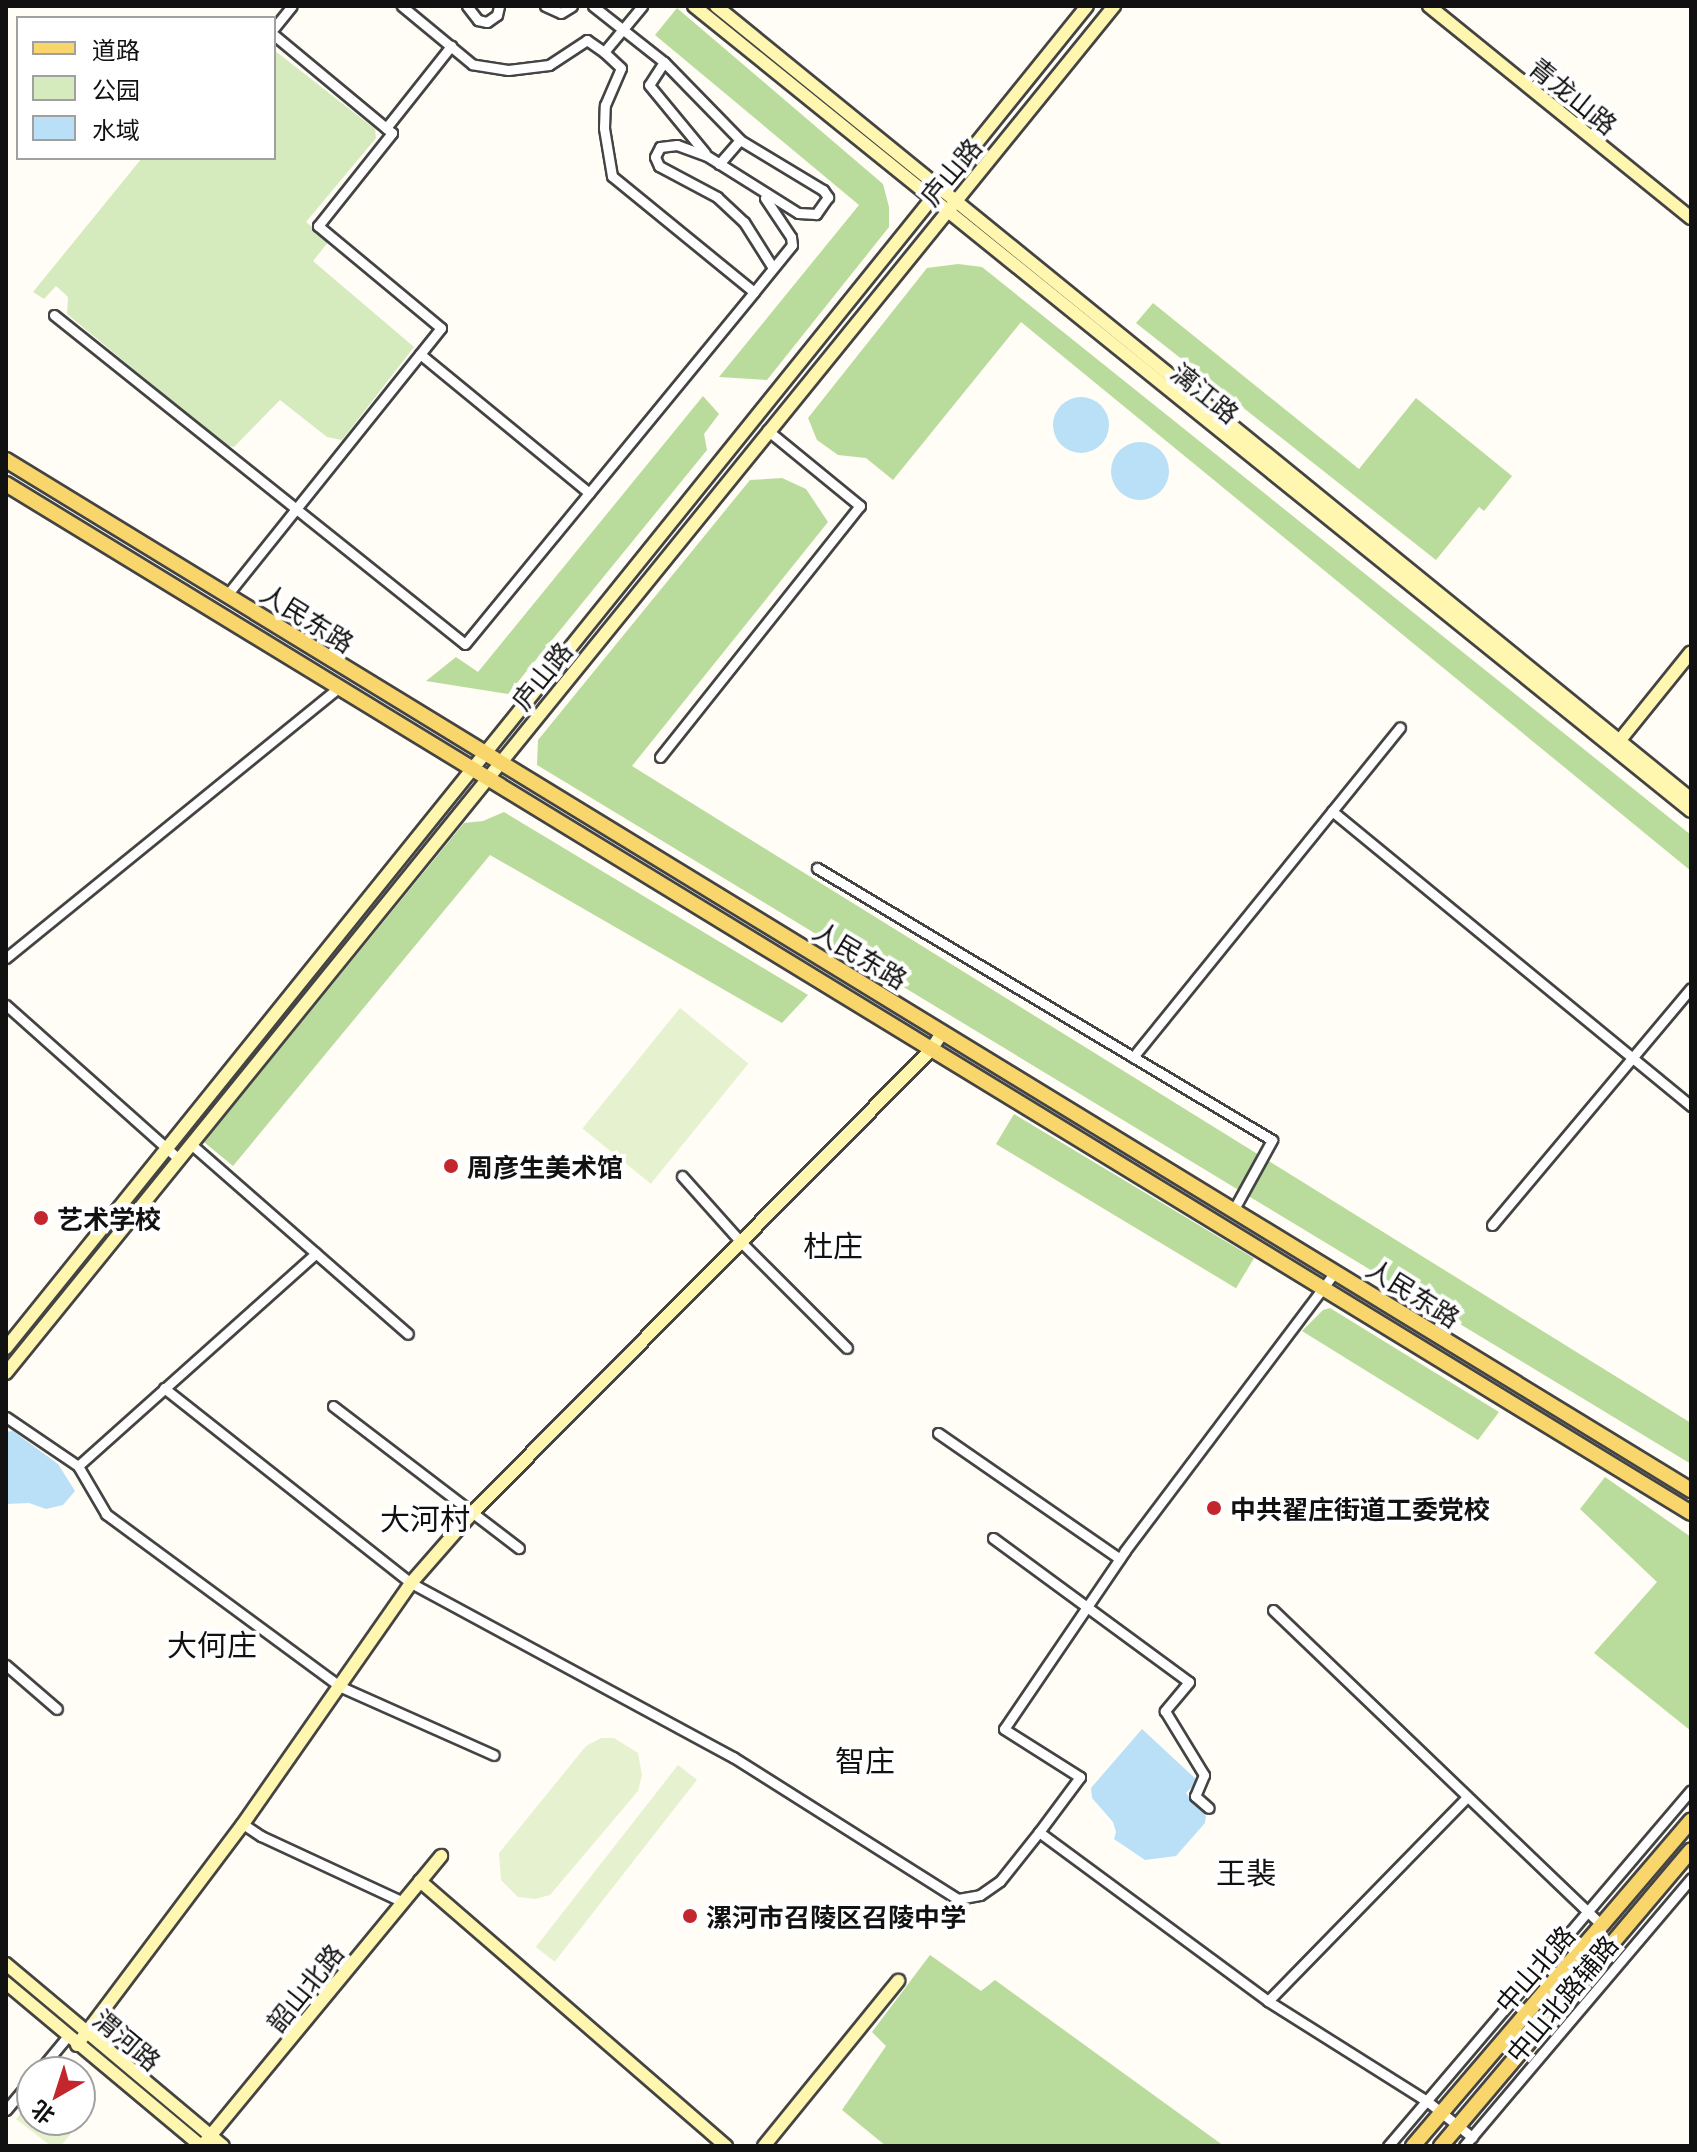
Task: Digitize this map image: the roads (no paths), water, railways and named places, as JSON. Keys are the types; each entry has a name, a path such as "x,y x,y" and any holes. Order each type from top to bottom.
{"main road":[{"name":"人民东路","path":"6,460 1691,1490"},
{"name":"人民东路","path":"6,484 1691,1513"},
{"name":"中山北路","path":"1413,2146 1691,1820"},
{"name":"中山北路","path":"1441,2146 1691,1850"}],"street":[{"path":"276,26 292,6"},
{"path":"402,6 472,64 508,70 549,65 587,40 604,52 621,68 605,105 604,128 612,176 754,292"},
{"path":"467,6 478,20 487,22 497,15 499,6"},
{"path":"545,6 561,13 572,6"},
{"path":"593,6 664,62 740,140 823,190 828,197 816,214 788,208 707,156 677,145 660,147 655,157 659,166 717,197 744,222 773,268"},
{"path":"604,52 642,6"},
{"name":"漓江路","path":"694,6 945,211 1617,744 1691,799"},
{"name":"漓江路","path":"716,6 1617,744 1691,811"},
{"name":"庐山路","path":"6,1348 1087,6"},
{"name":"庐山路","path":"6,1373 767,430 1114,6"},
{"name":"青龙山路","path":"1429,6 1691,218"},
{"path":"227,595 441,328 318,226 392,133 276,37"},
{"path":"386,128 451,46"},
{"path":"664,62 649,85 707,156"},
{"path":"677,145 687,133"},
{"path":"719,164 740,140"},
{"path":"54,315 465,644 792,245 779,218 761,192"},
{"path":"779,218 788,208"},
{"path":"420,354 589,493"},
{"path":"660,757 860,506 754,419"},
{"path":"1617,744 1691,652"},
{"path":"6,958 339,687"},
{"path":"1133,1057 1400,727"},
{"path":"1332,811 1691,1106"},
{"path":"817,868 1272,1140 1234,1209"},
{"path":"1492,1225 1691,988"},
{"path":"6,1005 179,1159"},
{"path":"56,2056 86,2033 243,1824 411,1583 473,1512 930,1051 943,1032"},
{"path":"191,1144 408,1334"},
{"path":"682,1176 740,1241 847,1348"},
{"path":"78,1466 316,1253"},
{"path":"164,1388 411,1583 733,1757 958,1899 980,1895 1000,1881 1080,1777 1004,1729 1120,1559 1335,1272"},
{"path":"333,1406 519,1548"},
{"path":"6,1417 78,1466 106,1514 341,1687 494,1755"},
{"path":"938,1433 1120,1559"},
{"path":"993,1538 1189,1682 1165,1711 1204,1775 1195,1796 1209,1808"},
{"path":"1273,1610 1602,1926"},
{"path":"6,1665 57,1709"},
{"name":"中山北路辅路","path":"1388,2146 1691,1790"},
{"path":"1268,2001 1467,1797"},
{"path":"243,1824 261,1836 403,1902"},
{"path":"1039,1832 1268,2001 1427,2101 1472,2137"},
{"name":"韶山北路","path":"204,2143 441,1856"},
{"name":"中山北路辅路","path":"1464,2146 1691,1878"},
{"path":"420,1881 726,2146"},
{"name":"渭河路","path":"6,1964 86,2033 204,2143"},
{"path":"764,2146 898,1981"},
{"name":"渭河路","path":"6,1983 72,2041 204,2143 223,2146"}],"water":[{"path":"1081,397 1101,405 1109,425 1101,445 1081,453 1061,445 1053,425 1061,405"},
{"path":"1140,442 1161,450 1169,471 1161,492 1140,500 1119,492 1111,471 1119,450"},
{"path":"13,1431 58,1464 75,1491 63,1505 46,1509 29,1503 6,1504 6,1432"},
{"path":"1142,1729 1198,1781 1186,1793 1206,1816 1205,1823 1176,1856 1145,1860 1114,1839 1116,1832 1113,1822 1092,1798 1091,1788"}],"place":[{"name":"周彦生美术馆","path":"451,1166"},
{"name":"艺术学校","path":"41,1218"},
{"name":"中共翟庄街道工委党校","path":"1214,1508"},
{"name":"漯河市召陵区召陵中学","path":"690,1916"}],"district":[{"name":"杜庄","path":"833,1244"},
{"name":"大河村","path":"425,1517"},
{"name":"大何庄","path":"212,1643"},
{"name":"智庄","path":"865,1759"},
{"name":"王裴","path":"1246,1871"}]}
